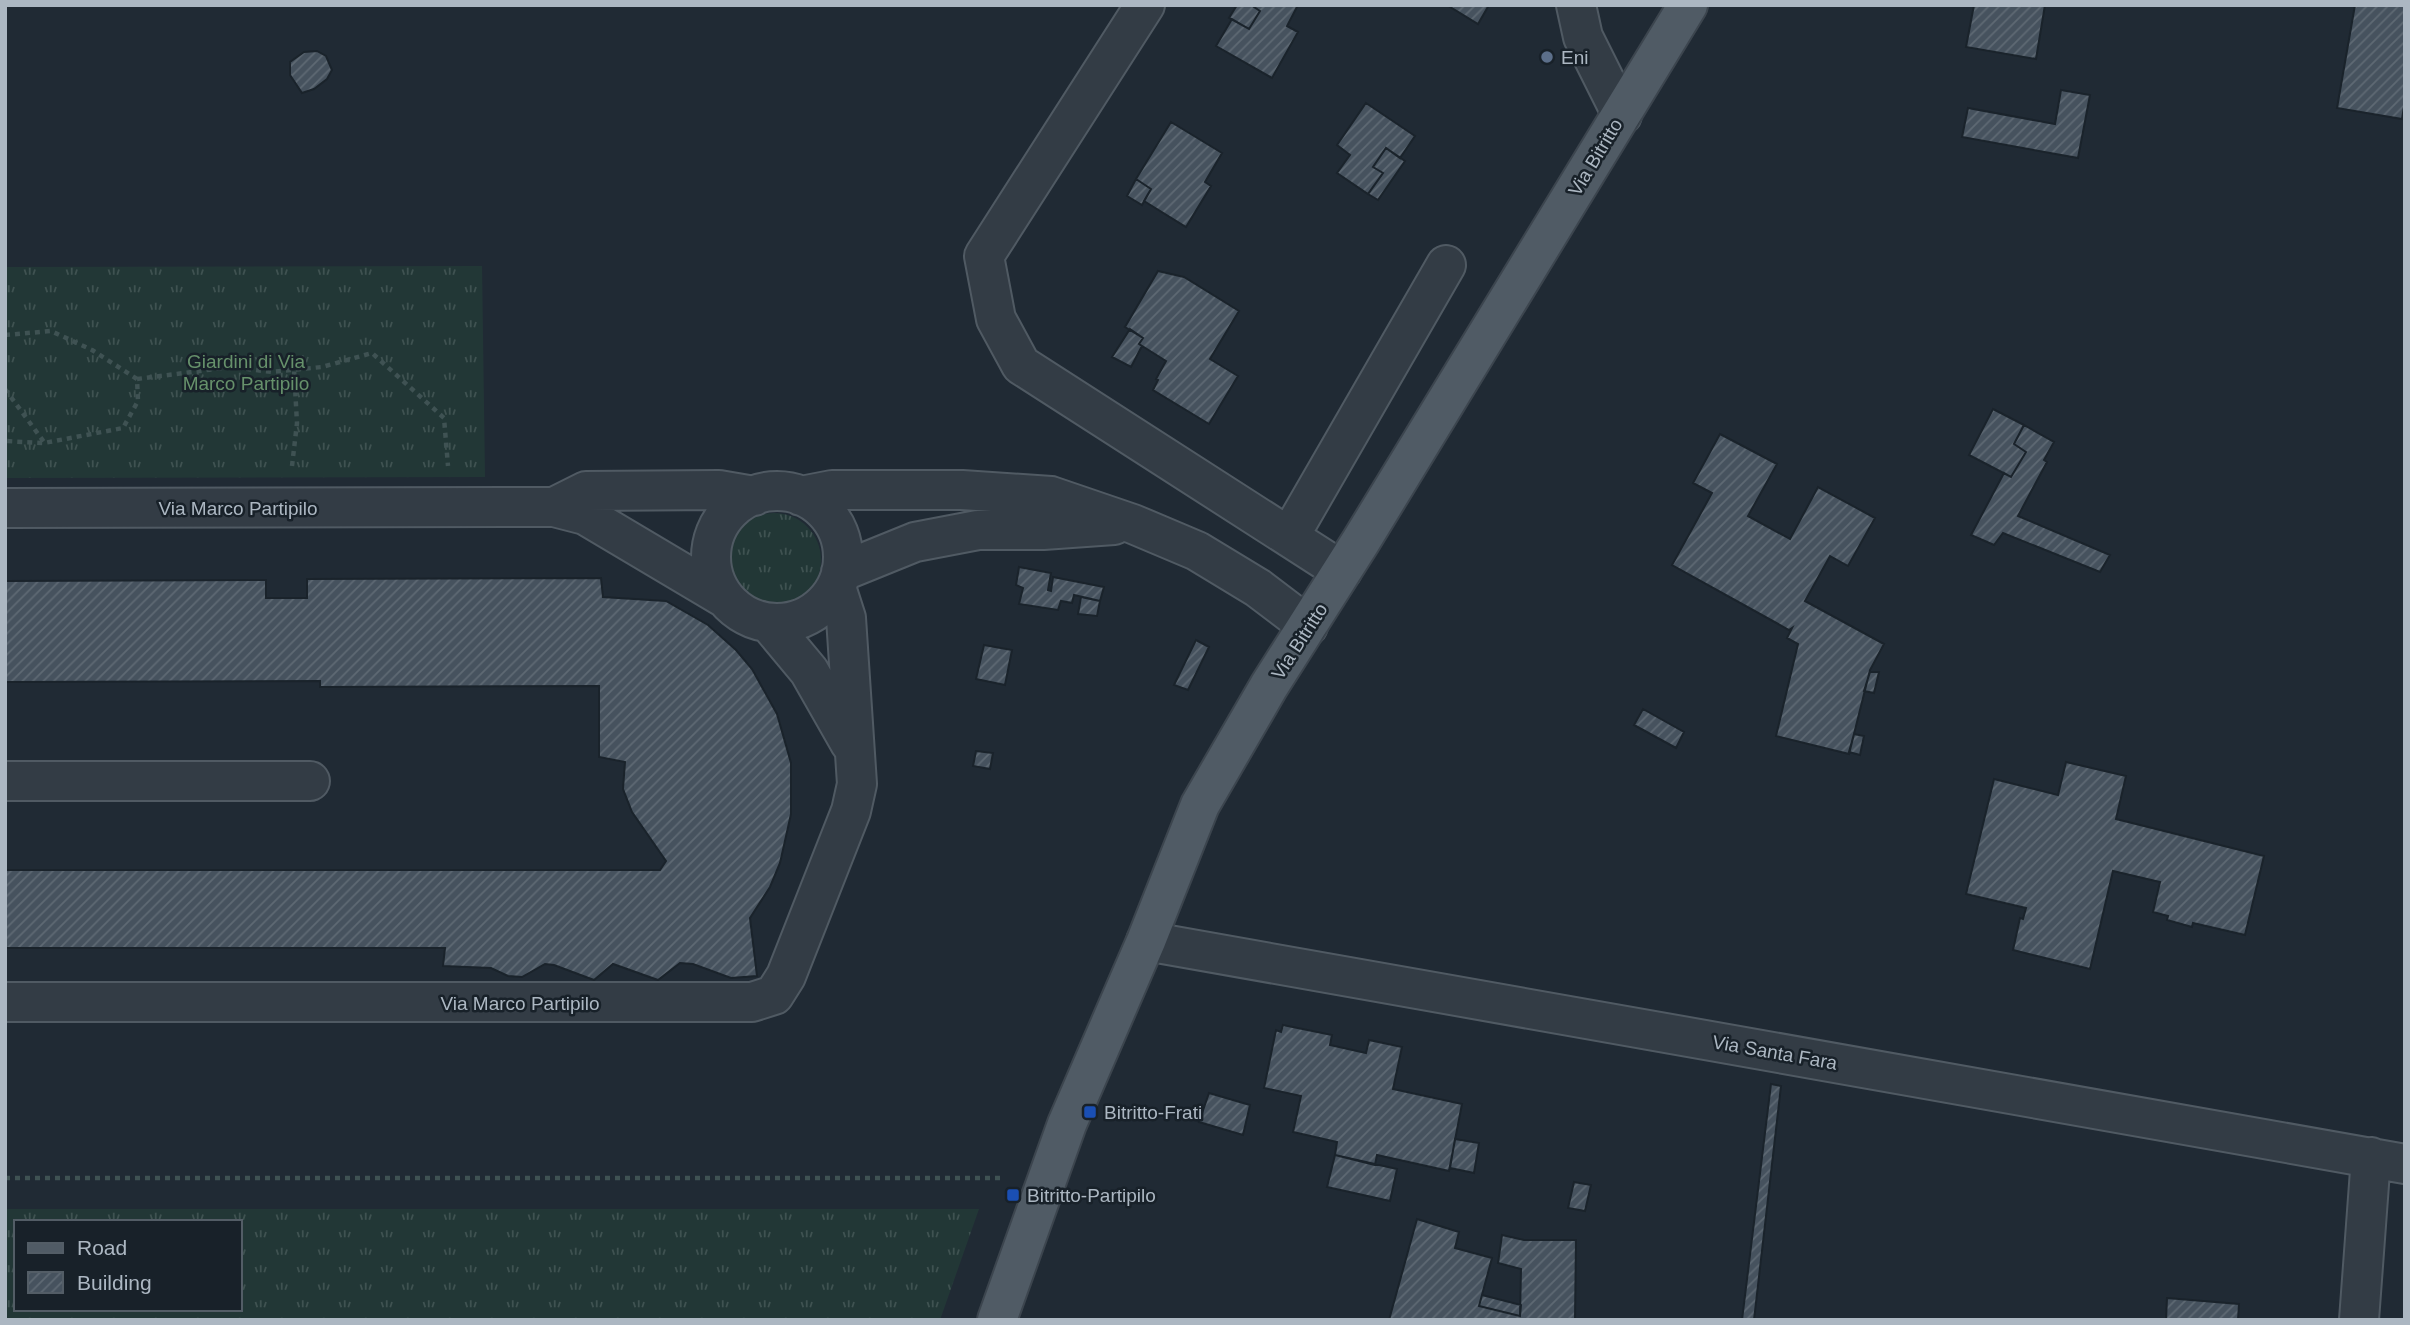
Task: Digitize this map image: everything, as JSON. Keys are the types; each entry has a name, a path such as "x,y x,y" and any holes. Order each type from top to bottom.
{"main road":[{"name":"Via Bitritto","path":"997,1320 1067,1124 1146,941 1200,805 1269,687 1688,5"}],"street":[{"path":"1145,5 984,256 996,319 1021,365 1342,571"},
{"path":"1576,5 1583,37 1622,114"},
{"path":"1289,537 1446,265"},
{"name":"Via Marco Partipilo","path":"554,507 586,491 719,490 754,496"},
{"path":"801,496 817,505 830,519 839,535 843,553 838,579 824,603 808,615 789,622 769,623 751,619 736,610 723,597 714,579 710,558 713,539 722,520 736,506 754,496 769,492 801,496 832,490 923,490 1051,496 1133,523 1197,551 1258,587 1308,626"},
{"name":"Via Marco Partipilo","path":"5,508 554,507 585,514 723,597"},
{"path":"838,579 915,542 978,530 1042,530 1133,523"},
{"name":"Via Marco Partipilo","path":"5,1002 752,1002 774,995 786,976 851,811 857,784 846,618 838,579"},
{"name":"Via Marco Partipilo","path":"769,623 809,671 855,751"},
{"path":"5,781 310,780"},
{"name":"Via Santa Fara","path":"1146,941 2388,1161"},
{"path":"2359,1320 2388,1161"}],"path":[{"path":"5,335 51,331 92,350 137,379 231,367 272,372 321,367 372,353 444,418 448,471"},
{"path":"291,471 297,423 294,369"},
{"path":"5,441 44,443 123,428 138,401 137,379"},
{"path":"5,389 44,443"},
{"path":"5,1178 985,1177 1046,1181"}],"green space":[{"name":"Giardini di Via Marco Partipilo","path":"482,266 485,477 5,478 5,267"},
{"path":"774,513 792,517 807,527 817,542 821,560 817,578 807,593 792,603 774,607 756,603 741,593 731,578 727,560 731,542 741,527 756,517"},
{"path":"5,1209 979,1209 940,1320 5,1320"}],"building":[{"path":"1237,5 1251,5 1260,11 1249,29 1229,18"},
{"path":"1251,5 1298,5 1287,26 1298,32 1272,78 1216,46 1232,19 1249,29 1260,11"},
{"path":"1447,5 1489,5 1478,24"},
{"path":"1974,5 2045,5 2036,59 1966,47"},
{"path":"2355,5 2405,5 2405,101 2402,119 2337,108"},
{"path":"317,51 326,56 332,70 327,79 314,89 302,93 290,75 290,62 304,52"},
{"path":"2061,90 2090,95 2078,158 1962,137 1968,108 2055,124"},
{"path":"1366,103 1415,136 1400,158 1386,148 1373,167 1383,173 1368,194 1337,173 1350,155 1337,145"},
{"path":"1171,122 1222,153 1205,182 1211,186 1186,227 1144,201 1151,189 1136,179"},
{"path":"1386,148 1405,161 1378,200 1368,194 1383,173 1373,167"},
{"path":"1136,179 1151,189 1142,205 1127,196"},
{"path":"1158,271 1184,277 1239,311 1210,359 1238,376 1209,424 1153,390 1166,361 1139,344 1143,338 1125,327"},
{"path":"1130,329 1143,338 1139,344 1142,346 1131,367 1112,357"},
{"path":"1993,409 2024,425 2014,444 2026,452 2011,477 1969,455"},
{"path":"2024,425 2054,442 2044,460 2047,462 2018,516 2110,555 2100,572 2003,533 1994,545 1971,535 2004,473 2011,477 2026,452 2014,444"},
{"path":"1720,434 1777,464 1748,516 1790,539 1818,487 1875,518 1848,566 1830,556 1805,601 1884,644 1870,670 1849,754 1776,736 1798,644 1787,638 1792,628 1789,630 1672,565 1712,493 1693,483"},
{"path":"1019,567 1051,573 1048,590 1051,591 1053,577 1104,587 1100,601 1074,595 1072,603 1061,601 1058,610 1019,604 1023,588 1016,585"},
{"path":"601,578 603,597 666,601 708,625 736,650 752,669 777,714 791,763 791,814 780,863 770,887 750,918 757,976 731,978 693,964 680,963 658,980 613,964 594,980 545,964 522,977 508,976 491,968 443,966 445,948 5,948 5,870 660,870 666,861 632,812 623,789 625,762 599,757 599,686 320,687 320,681 5,682 5,581 266,580 266,598 307,598 307,579"},
{"path":"1081,597 1100,601 1097,616 1078,614"},
{"path":"1196,640 1209,647 1188,690 1174,685"},
{"path":"984,645 1012,650 1005,685 976,679"},
{"path":"1870,672 1879,672 1874,693 1864,691"},
{"path":"1643,709 1684,732 1676,748 1634,725"},
{"path":"1854,734 1864,736 1860,755 1849,752"},
{"path":"976,751 993,753 990,769 973,766"},
{"path":"2066,762 2126,776 2116,819 2264,856 2245,935 2193,923 2192,927 2167,920 2168,916 2153,912 2160,882 2113,871 2090,969 2013,950 2020,918 2023,919 2026,908 1966,894 1994,779 2058,795"},
{"path":"1283,1025 1332,1035 1330,1045 1366,1053 1369,1040 1402,1047 1393,1089 1462,1104 1449,1171 1377,1155 1375,1165 1335,1155 1337,1142 1293,1132 1301,1096 1264,1088 1276,1030 1281,1032"},
{"path":"1771,1084 1781,1086 1754,1320 1742,1320"},
{"path":"1209,1093 1250,1105 1243,1135 1199,1122"},
{"path":"1455,1139 1479,1143 1474,1173 1450,1168"},
{"path":"1335,1155 1397,1169 1390,1201 1327,1187"},
{"path":"1574,1182 1591,1185 1585,1211 1568,1208"},
{"path":"1417,1219 1459,1232 1455,1248 1492,1258 1479,1306 1520,1316 1521,1269 1498,1263 1502,1235 1524,1240 1576,1240 1575,1320 1389,1320"},
{"path":"1482,1295 1521,1305 1520,1316 1479,1306"},
{"path":"2167,1298 2239,1304 2238,1320 2166,1320"}],"place":[{"name":"Eni","path":"1547,57"},
{"name":"Bitritto-Frati","path":"1090,1112"},
{"name":"Bitritto-Partipilo","path":"1013,1195"}]}
